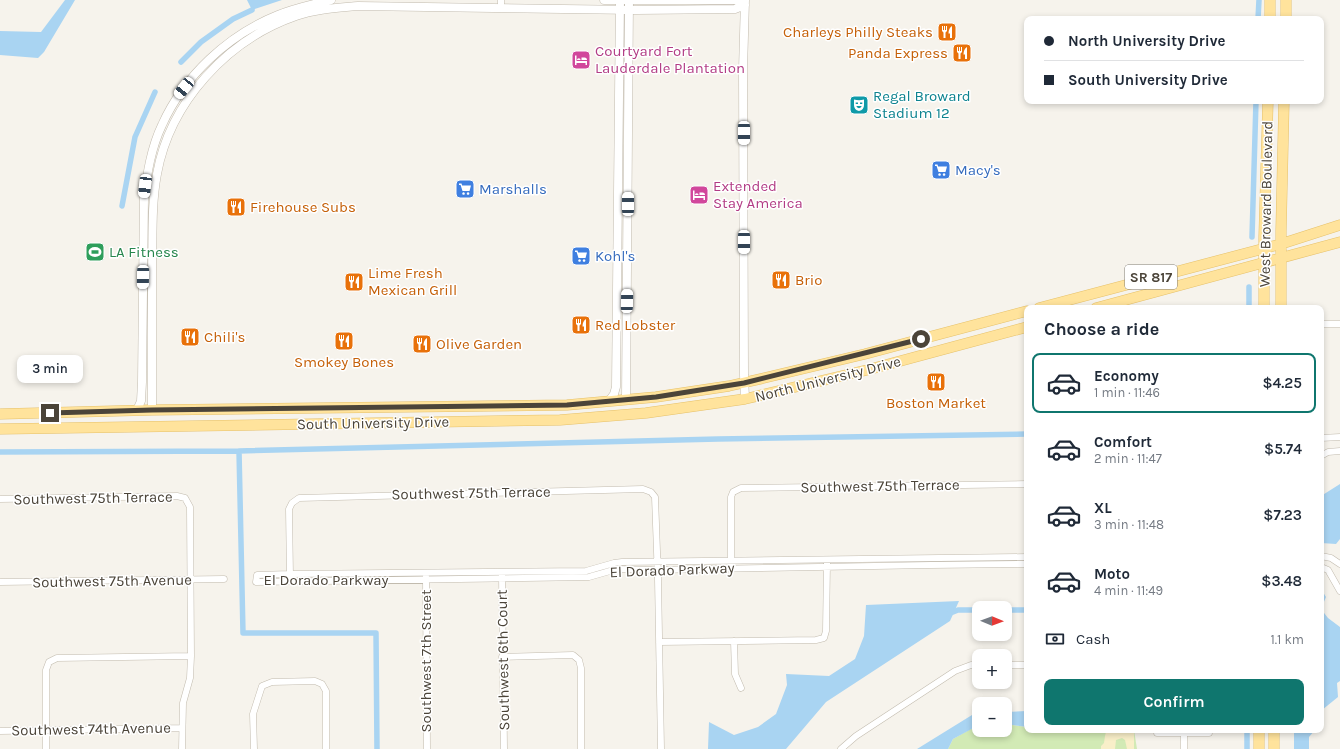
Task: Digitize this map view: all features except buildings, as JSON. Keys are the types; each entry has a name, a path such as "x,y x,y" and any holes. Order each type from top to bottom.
{"main road":[{"path":"1270,0 1270,16"},
{"path":"1286,0 1286,16"},
{"name":"West Broward Boulevard","path":"1264,305 1268,104"},
{"name":"West Broward Boulevard","path":"1281,305 1284,104"},
{"name":"SR 817","path":"1050,305 1281,244 1340,225"},
{"name":"SR 817","path":"1107,305 1340,242"},
{"path":"1074,305 1119,292 1126,284"},
{"name":"North University Drive","path":"744,383 865,354 1024,312"},
{"name":"North University Drive","path":"745,399 874,368 1024,328"},
{"path":"830,379 839,372 938,346 945,340 950,331"},
{"name":"South University Drive","path":"0,414 137,410 567,405 676,395 744,383"},
{"path":"607,416 623,404 626,399"},
{"name":"South University Drive","path":"0,429 553,420 646,413 745,399"},
{"path":"134,426 147,417 152,410"},
{"path":"1258,749 1259,733"},
{"path":"1274,733 1274,749"}],"street":[{"path":"137,410 141,399 144,205 146,179 151,156 161,126 178,96 205,64 221,49 242,34 278,15 310,4 331,0"},
{"path":"152,410 154,200 157,174 170,129 188,97 206,76 227,56 252,38 283,21 297,16 332,8 358,6 382,0"},
{"path":"604,0 736,0 745,2"},
{"path":"609,401 615,391 616,384 620,0"},
{"path":"626,399 629,0"},
{"path":"370,3 501,4 619,9 735,9 745,2"},
{"path":"745,2 743,70 745,399"},
{"path":"1324,324 1340,324"},
{"path":"1324,438 1340,437"},
{"path":"1324,454 1328,452 1340,451"},
{"name":"Southwest 75th Terrace","path":"731,564 730,503 733,492 741,488 1024,484"},
{"name":"Southwest 75th Terrace","path":"290,574 289,508 298,498 644,489 651,492 654,497 657,562"},
{"name":"Southwest 75th Terrace","path":"0,499 177,496 185,498 190,507 191,580"},
{"name":"El Dorado Parkway","path":"827,563 1024,556"},
{"path":"1324,557 1331,558 1340,564"},
{"path":"657,562 661,749"},
{"name":"El Dorado Parkway","path":"731,564 658,570 617,570 589,577 290,581 257,578 290,574 586,571 614,563 657,562 731,564 1024,564"},
{"path":"659,642 816,640 824,638 826,631 827,563"},
{"path":"1324,568 1328,570 1340,591"},
{"name":"Southwest 7th Street","path":"426,572 427,749"},
{"name":"Southwest 6th Court","path":"502,572 504,749"},
{"path":"290,574 290,581"},
{"name":"Southwest 75th Avenue","path":"0,582 224,579"},
{"path":"182,749 181,728 183,703 190,678 191,580"},
{"path":"734,641 735,674 741,688"},
{"path":"502,657 573,655 579,660 581,668 582,749"},
{"path":"46,749 46,670 49,662 57,658 191,656"},
{"path":"840,749 856,736 955,671 972,665"},
{"path":"1012,665 1024,665"},
{"path":"254,749 253,714 262,686 272,682 315,681 322,684 326,691 326,749"},
{"name":"Southwest 74th Avenue","path":"0,731 181,728"},
{"path":"1156,733 1210,734"},
{"path":"1184,733 1184,749"}],"green space":[{"path":"1012,725 1024,727 1024,733 1134,733 1137,749 948,749 953,739 972,728 972,737 1012,737"}],"sand":[{"path":"1106,733 1134,733 1134,749 1127,749 1125,740 1122,738 1116,740 1115,749 1101,749 1101,746 1104,743"}],"water":[{"path":"65,0 75,0 44,52 38,58 0,55 0,31 41,32"},
{"path":"247,0 282,0 252,10"},
{"path":"1340,484 1340,539 1336,544 1324,543 1324,494"},
{"path":"959,601 950,621 826,702 786,749 708,749 709,722 734,735 758,727 776,714 787,685 786,674 829,676 855,659 864,636 866,605"},
{"path":"1324,613 1328,618 1340,627 1340,681 1337,683 1338,697 1324,708"},
{"path":"1024,711 1024,727 1012,725 1012,712"},
{"path":"972,715 972,729 953,739 948,749 917,749"},
{"path":"1294,733 1312,733 1309,737 1309,749 1294,749"}],"waterway":[{"path":"1258,16 1259,0"},
{"path":"181,62 201,42 233,19 252,10"},
{"path":"122,206 135,137 155,92"},
{"path":"1252,237 1256,104"},
{"path":"1249,287 1249,305"},
{"path":"0,452 239,451 718,439 1024,434"},
{"path":"239,451 243,633 376,633 377,749"},
{"path":"948,614 958,610 972,610"},
{"path":"1012,610 1024,610"},
{"path":"1247,733 1247,749"}],"place":[{"name":"Charleys Philly Steaks","path":"947,32"},
{"name":"Panda Express","path":"962,53"},
{"name":"Courtyard Fort Lauderdale Plantation","path":"581,60"},
{"name":"Regal Broward Stadium 12","path":"859,105"},
{"name":"Macy's","path":"941,170"},
{"name":"Marshalls","path":"465,189"},
{"name":"Extended Stay America","path":"699,195"},
{"name":"Firehouse Subs","path":"236,207"},
{"name":"LA Fitness","path":"95,252"},
{"name":"Kohl's","path":"581,256"},
{"name":"Brio","path":"781,280"},
{"name":"Lime Fresh Mexican Grill","path":"354,282"},
{"name":"Red Lobster","path":"581,325"},
{"name":"Chili's","path":"190,337"},
{"name":"Smokey Bones","path":"344,341"},
{"name":"Olive Garden","path":"422,344"},
{"name":"Boston Market","path":"936,382"}],"route":[{"path":"50,413 152,410 567,405 676,395 730,386 921,339"}]}
